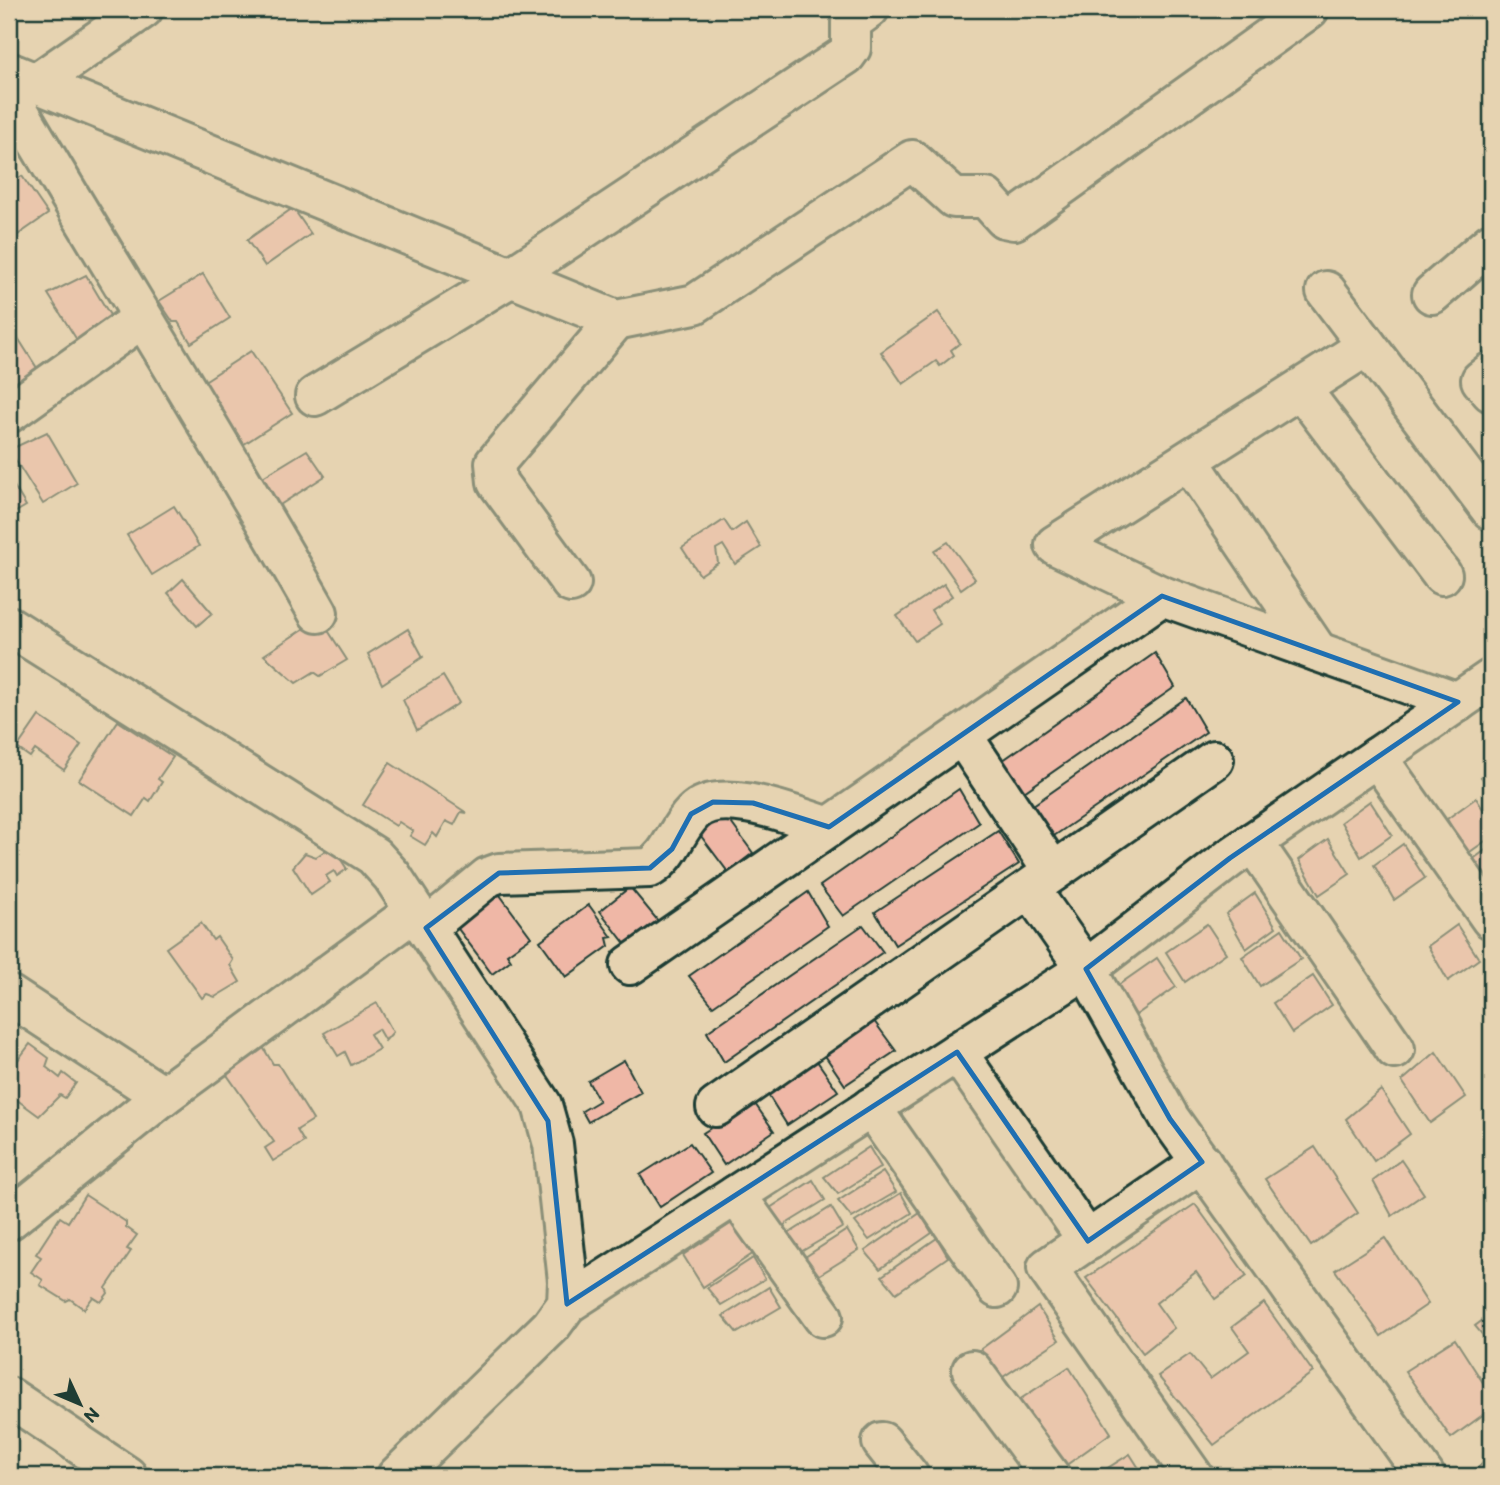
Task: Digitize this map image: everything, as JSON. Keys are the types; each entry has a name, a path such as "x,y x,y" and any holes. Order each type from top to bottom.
{"street":[{"path":"19,83 143,9"},
{"path":"315,396 511,277 846,55 851,48 850,22 869,9"},
{"path":"19,83 616,320 695,304 912,160 954,198 986,198 1004,218 1014,220 1309,9"},
{"path":"19,83 141,319 250,494 318,613"},
{"path":"1432,294 1491,243"},
{"path":"1326,292 1491,510"},
{"path":"9,413 141,319"},
{"path":"571,583 497,482 495,463 616,320"},
{"path":"1367,346 1055,545 1163,596 1458,702"},
{"path":"1491,372 1481,380 1491,392"},
{"path":"1301,389 1443,575"},
{"path":"1189,461 1318,652"},
{"path":"630,965 1163,596"},
{"path":"9,626 360,844 392,876 542,1105 548,1121 568,1281 567,1304"},
{"path":"397,1476 551,1326 567,1304 1086,969 1253,842 1491,679"},
{"path":"961,735 1170,1119 1425,1476"},
{"path":"1377,757 1491,919"},
{"path":"716,1107 1214,760"},
{"path":"9,1220 163,1096 420,920 488,877 499,873 650,868 663,860 672,849 691,814 713,802 753,803 828,827"},
{"path":"1253,842 1395,1049"},
{"path":"9,995 163,1096"},
{"path":"957,1052 1088,1241"},
{"path":"871,1107 997,1288"},
{"path":"1193,1476 1047,1268 1202,1163"},
{"path":"736,1195 823,1317"},
{"path":"972,1370 1050,1476"},
{"path":"9,1397 127,1476"},
{"path":"882,1442 909,1476"}],"highlighted area":[{"path":"1162,596 1458,702 1230,858 1086,969 1170,1119 1202,1162 1088,1241 957,1052 567,1304 548,1121 426,928 499,873 650,868 672,849 691,814 713,802 753,803 829,827"}],"building":[{"path":"22,176 48,214 9,241 9,185"},
{"path":"293,208 311,234 265,266 247,240"},
{"path":"203,274 230,318 191,343 178,322 173,322 159,301"},
{"path":"86,275 117,327 82,348 48,294"},
{"path":"938,312 960,343 951,350 954,355 940,366 936,361 903,384 881,352"},
{"path":"13,330 42,376 16,390 9,379 9,332"},
{"path":"251,351 292,413 244,444 203,382"},
{"path":"47,432 77,483 43,504 9,450"},
{"path":"307,450 325,476 272,510 258,480"},
{"path":"9,478 26,506 9,516"},
{"path":"174,506 199,546 152,575 127,535"},
{"path":"724,520 732,532 746,522 761,547 735,564 723,545 716,549 718,563 700,575 682,548"},
{"path":"948,542 975,579 961,589 934,551"},
{"path":"183,579 212,613 197,626 168,593"},
{"path":"944,584 952,596 931,610 940,624 915,641 897,616"},
{"path":"320,618 347,660 320,676 314,672 296,683 264,655"},
{"path":"408,629 423,657 382,684 368,654"},
{"path":"1155,653 1175,687 1021,794 999,763"},
{"path":"443,676 459,703 417,730 403,700"},
{"path":"1186,698 1206,732 1051,838 1029,808"},
{"path":"39,716 81,745 64,770 35,750 30,757 17,748"},
{"path":"118,721 173,757 158,779 162,782 150,801 146,798 134,816 79,780"},
{"path":"390,763 467,813 461,812 454,825 446,821 437,837 433,833 425,845 410,836 413,831 399,822 396,826 363,805"},
{"path":"1491,769 1491,789 1481,777"},
{"path":"959,789 979,823 843,916 820,886"},
{"path":"1476,798 1491,822 1491,837 1467,854 1447,819"},
{"path":"1370,801 1392,835 1361,857 1341,822"},
{"path":"724,813 753,853 728,872 698,832"},
{"path":"998,831 1019,864 895,945 875,912"},
{"path":"1328,839 1350,874 1319,895 1299,860"},
{"path":"1403,844 1425,878 1394,900 1374,865"},
{"path":"332,846 347,869 337,876 334,871 326,876 330,882 311,895 293,867 305,853 316,857"},
{"path":"1491,846 1491,893 1472,860"},
{"path":"630,887 659,922 627,946 600,911"},
{"path":"497,891 531,937 507,954 511,960 492,974 450,918"},
{"path":"808,892 828,926 713,1006 689,976"},
{"path":"1255,893 1276,927 1246,949 1226,914"},
{"path":"589,905 612,937 607,938 609,946 566,977 540,941"},
{"path":"201,923 213,940 217,937 233,960 230,965 240,982 215,997 207,994 202,998 166,948"},
{"path":"1207,924 1226,953 1185,982 1166,952"},
{"path":"863,925 883,952 724,1062 707,1032"},
{"path":"1457,925 1479,959 1448,981 1428,946"},
{"path":"1282,929 1301,959 1260,986 1242,957"},
{"path":"1157,958 1176,987 1136,1015 1117,986"},
{"path":"1313,976 1332,1005 1292,1033 1273,1003"},
{"path":"377,1003 393,1032 385,1041 378,1029 370,1034 379,1049 351,1065 345,1052 338,1056 324,1033"},
{"path":"874,1021 896,1051 845,1085 824,1054"},
{"path":"30,1044 49,1058 46,1067 60,1078 63,1073 76,1083 65,1098 60,1095 39,1116 9,1094 9,1072"},
{"path":"263,1047 273,1064 278,1064 313,1120 297,1130 304,1142 273,1161 265,1148 274,1142 225,1072"},
{"path":"1436,1052 1466,1097 1430,1123 1402,1081"},
{"path":"624,1060 641,1092 588,1122 582,1111 599,1101 588,1081"},
{"path":"817,1061 838,1091 787,1125 767,1093"},
{"path":"1381,1090 1410,1134 1374,1161 1346,1119"},
{"path":"753,1101 774,1131 724,1165 703,1133"},
{"path":"690,1143 711,1173 660,1207 640,1175"},
{"path":"869,1147 881,1167 838,1194 824,1177"},
{"path":"1315,1147 1358,1213 1311,1246 1265,1179"},
{"path":"1401,1160 1424,1194 1392,1216 1373,1181"},
{"path":"883,1172 896,1192 852,1218 838,1201"},
{"path":"813,1180 825,1200 781,1227 767,1210"},
{"path":"901,1193 912,1213 869,1240 855,1222"},
{"path":"85,1195 126,1222 126,1227 137,1235 127,1249 131,1251 106,1288 108,1293 101,1302 93,1297 84,1309 40,1285 43,1280 31,1272 41,1257 36,1254 60,1217 68,1222"},
{"path":"1195,1204 1247,1276 1215,1299 1196,1272 1156,1303 1174,1328 1143,1353 1086,1278"},
{"path":"831,1207 843,1227 799,1253 785,1236"},
{"path":"920,1213 932,1233 880,1269 865,1251"},
{"path":"732,1223 754,1253 703,1287 683,1255"},
{"path":"847,1230 859,1250 816,1277 802,1259"},
{"path":"937,1238 948,1257 896,1293 882,1276"},
{"path":"1385,1238 1428,1304 1381,1336 1335,1270"},
{"path":"753,1258 765,1279 721,1305 707,1288"},
{"path":"769,1287 781,1307 737,1333 723,1316"},
{"path":"1264,1303 1313,1372 1214,1445 1158,1376 1190,1354 1210,1379 1249,1351 1232,1327"},
{"path":"1038,1307 1059,1340 1000,1379 977,1352"},
{"path":"1491,1314 1491,1345 1475,1326"},
{"path":"1455,1339 1491,1395 1491,1409 1451,1438 1405,1371"},
{"path":"1069,1367 1111,1433 1065,1466 1019,1400"},
{"path":"1130,1454 1144,1476 1095,1476"},
{"path":"1491,1458 1491,1476 1481,1476 1475,1469"}]}
